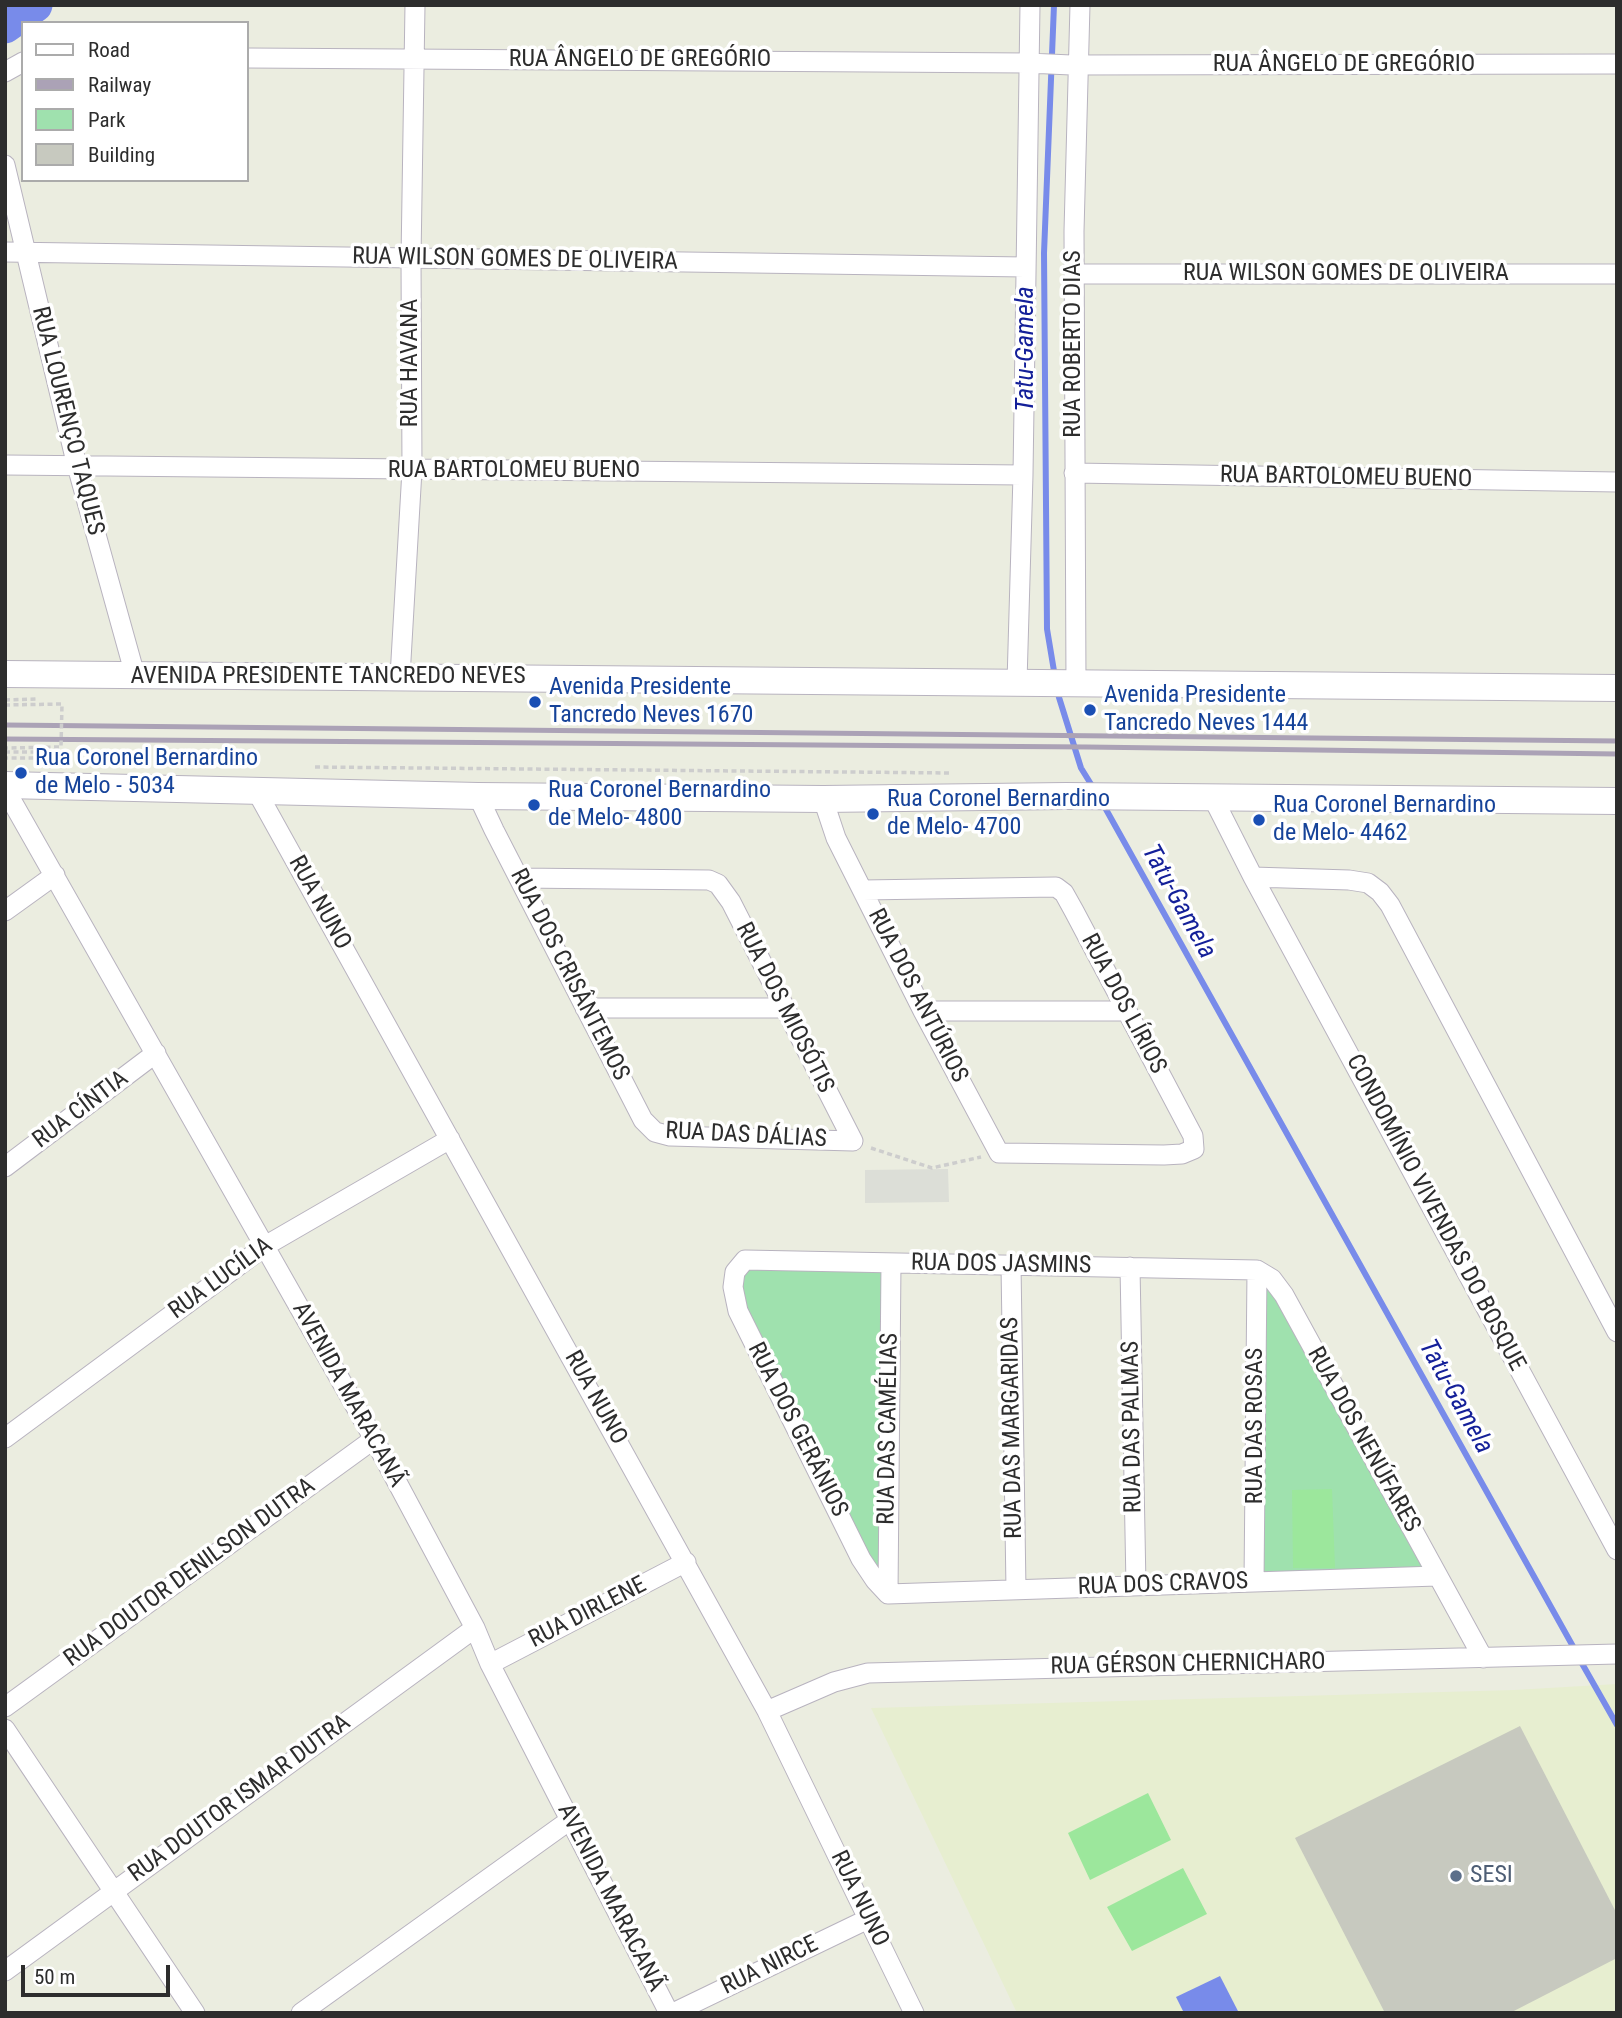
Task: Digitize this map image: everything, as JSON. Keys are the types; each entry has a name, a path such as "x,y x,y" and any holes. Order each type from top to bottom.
{"main road":[{"name":"AVENIDA PRESIDENTE TANCREDO NEVES","path":"5,674 1617,688"},
{"path":"5,787 823,799 1066,796 1617,801"}],"street":[{"name":"RUA HAVANA","path":"400,677 412,470 411,259 415,5"},
{"name":"RUA ROBERTO DIAS","path":"1021,682 1030,5"},
{"name":"RUA ROBERTO DIAS","path":"1072,683 1075,65 1080,5"},
{"name":"RUA ÂNGELO DE GREGÓRIO","path":"248,58 1075,65 1617,64"},
{"name":"RUA LOURENÇO TAQUES","path":"5,165 15,252 135,675"},
{"name":"RUA WILSON GOMES DE OLIVEIRA","path":"15,252 1025,267"},
{"name":"RUA WILSON GOMES DE OLIVEIRA","path":"1075,274 1617,274"},
{"name":"RUA BARTOLOMEU BUENO","path":"5,465 1023,475"},
{"name":"RUA BARTOLOMEU BUENO","path":"1074,474 1617,482"},
{"name":"AVENIDA MARACANÃ","path":"5,787 374,1439 475,1628 490,1664 671,2013"},
{"name":"RUA NUNO","path":"257,792 767,1711 914,2013"},
{"name":"RUA DOS CRISÂNTEMOS","path":"478,796 643,1120"},
{"name":"CONDOMÍNIO VIVENDAS DO BOSQUE","path":"1213,798 1253,877 1617,1550"},
{"name":"RUA DOS ANTÚRIOS","path":"823,799 836,838 923,1011 999,1153"},
{"path":"5,911 55,875"},
{"path":"1253,877 1349,880 1368,883 1380,892 1390,905 1617,1332"},
{"name":"RUA DOS MIOSÓTIS","path":"519,878 709,880 718,884 731,902 853,1141"},
{"name":"RUA DOS LÍRIOS","path":"863,890 1056,887 1074,911 1187,1124 1193,1136 1194,1149 1182,1154 999,1153"},
{"path":"585,1008 784,1008"},
{"path":"923,1011 1127,1011"},
{"name":"RUA CÍNTIA","path":"5,1167 156,1054"},
{"name":"RUA DAS DÁLIAS","path":"643,1120 655,1132 670,1136 853,1141"},
{"name":"RUA LUCÍLIA","path":"5,1438 265,1246 450,1139"},
{"name":"RUA DOS JASMINS","path":"745,1260 1257,1270"},
{"name":"RUA DOS GERÂNIOS","path":"745,1260 735,1272 733,1287 738,1311 861,1559 888,1594"},
{"name":"RUA DAS CAMÉLIAS","path":"888,1594 891,1263"},
{"name":"RUA DAS MARGARIDAS","path":"1011,1265 1016,1590"},
{"name":"RUA DAS PALMAS","path":"1130,1268 1136,1586"},
{"name":"RUA DOS NENÚFARES","path":"1257,1270 1272,1279 1284,1295 1483,1658"},
{"name":"RUA DAS ROSAS","path":"1254,1582 1257,1270"},
{"name":"RUA DOUTOR DENILSON DUTRA","path":"5,1707 374,1439"},
{"name":"RUA DIRLENE","path":"490,1664 686,1562"},
{"name":"RUA DOS CRAVOS","path":"888,1594 1437,1576"},
{"name":"RUA DOUTOR ISMAR DUTRA","path":"5,1971 475,1628"},
{"name":"RUA GÉRSON CHERNICHARO","path":"767,1711 834,1682 868,1673 1613,1655"},
{"path":"5,1729 195,2013"},
{"path":"302,2013 570,1820"},
{"name":"RUA NIRCE","path":"671,2013 868,1919"}],"path":[{"path":"5,705 62,704 61,747 5,750"},
{"path":"5,750 55,752 54,758 5,758"},
{"path":"313,767 957,773"},
{"path":"853,1141 932,1168 999,1153"}],"shaded area":[{"path":"948,1169 949,1202 865,1203 865,1170"},
{"path":"1617,1684 1617,2013 1017,2013 871,1708 1514,1690"}],"green space":[{"path":"745,1260 887,1266 881,1587 744,1311 740,1276"},
{"path":"1261,1277 1268,1281 1431,1573 1261,1576"},
{"path":"1332,1489 1335,1568 1293,1568 1292,1490"},
{"path":"1148,1793 1171,1840 1090,1880 1068,1833"},
{"path":"1183,1868 1207,1914 1132,1951 1107,1907"}],"water":[{"path":"1220,1976 1239,2013 1184,2013 1176,1997"}],"building":[{"name":"SESI","path":"1520,1726 1617,1914 1617,1958 1510,2013 1385,2013 1295,1838"}],"waterway":[{"path":"5,26 35,5"},
{"name":"Tatu-Gamela","path":"1054,5 1044,253 1047,629 1055,677"},
{"name":"Tatu-Gamela","path":"1057,691 1081,768 1094,789"},
{"name":"Tatu-Gamela","path":"1103,804 1575,1650"},
{"name":"Tatu-Gamela","path":"1580,1660 1617,1725"}],"railway":[{"path":"5,725 1617,741"},
{"path":"5,739 1617,754"}],"place":[{"name":"Avenida Presidente Tancredo Neves 1670","path":"535,702"},
{"name":"Avenida Presidente Tancredo Neves 1444","path":"1090,710"},
{"name":"Rua Coronel Bernardino de Melo - 5034","path":"21,773"},
{"name":"Rua Coronel Bernardino de Melo- 4800","path":"534,805"},
{"name":"Rua Coronel Bernardino de Melo- 4700","path":"873,814"},
{"name":"Rua Coronel Bernardino de Melo- 4462","path":"1259,820"},
{"name":"SESI","path":"1456,1876"}]}
